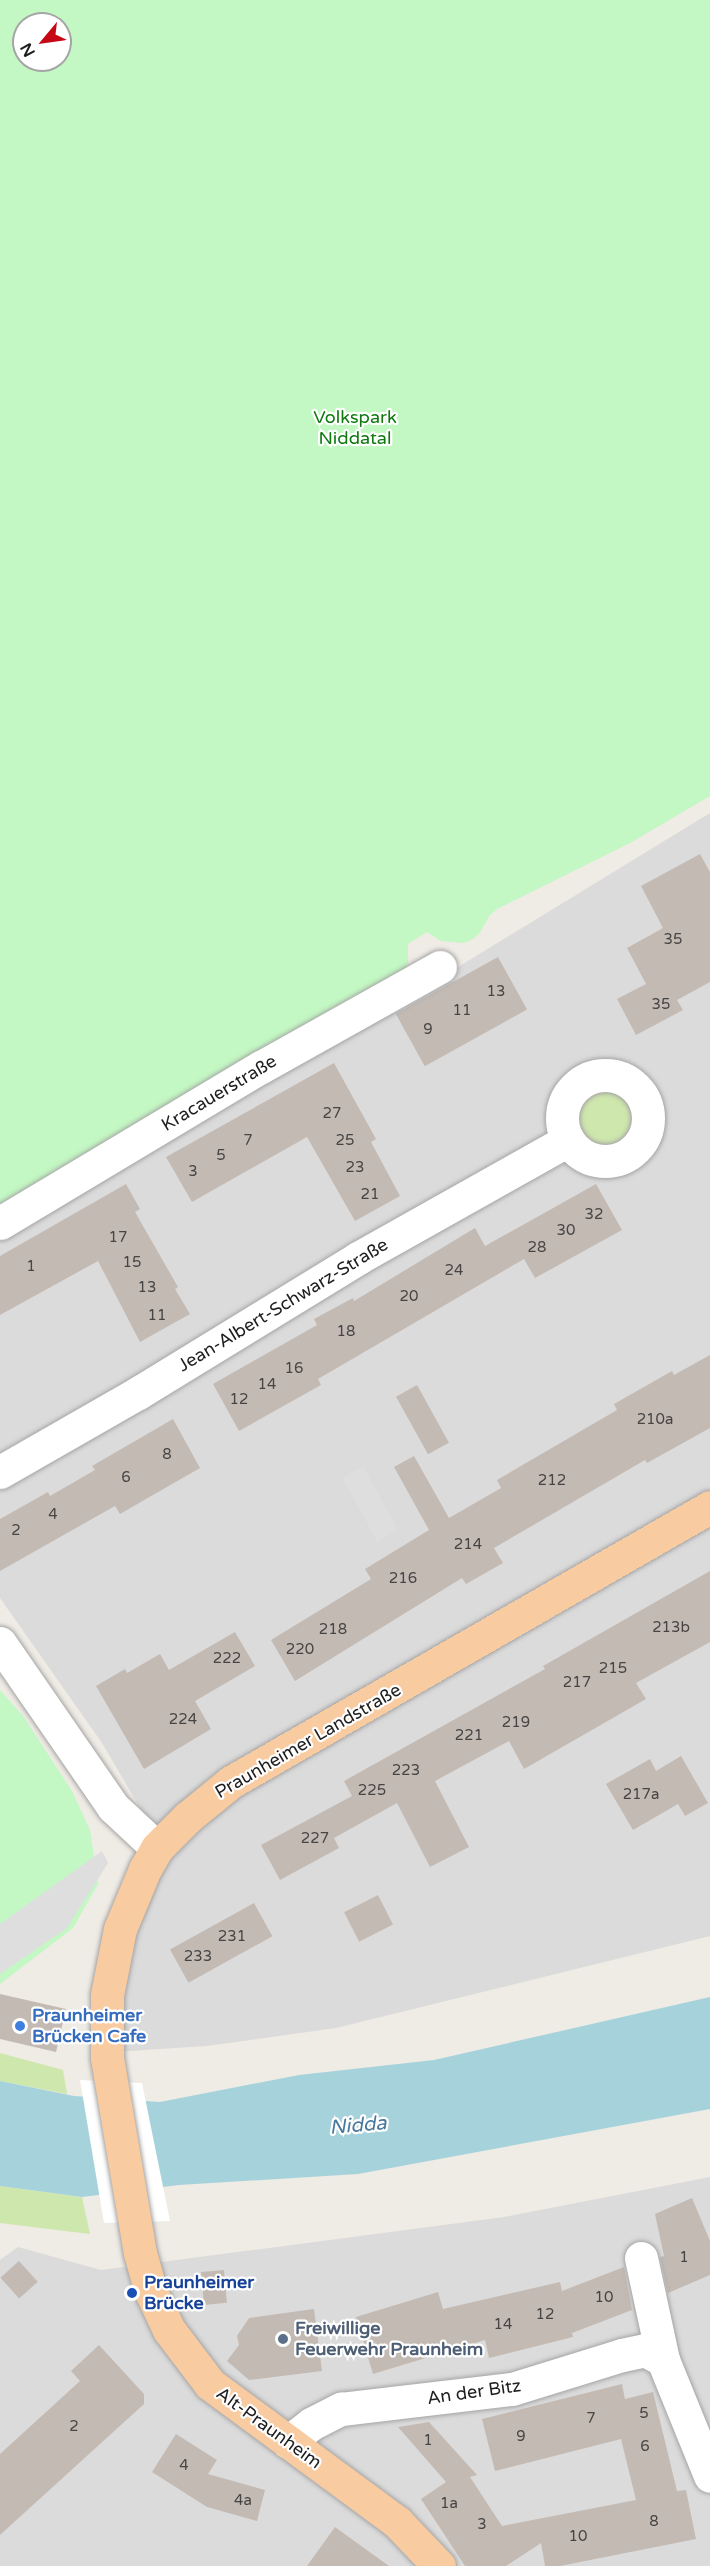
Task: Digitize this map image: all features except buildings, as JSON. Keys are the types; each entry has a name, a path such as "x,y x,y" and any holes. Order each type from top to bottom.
{"main road":[{"name":"Praunheimer Landstraße","path":"135,2223 106,2058 107,1995 120,1929 145,1869 157,1848 196,1810 231,1782 710,1507"},
{"name":"Alt-Praunheim","path":"135,2223 151,2292 175,2339 210,2384 397,2522 439,2566"}],"street":[{"name":"Kracauerstraße","path":"0,1223 261,1067 440,967"},
{"name":"Jean-Albert-Schwarz-Straße","path":"0,1472 138,1393 358,1258 568,1140"},
{"path":"0,1643 113,1808 157,1848"},
{"path":"641,2258 663,2360 700,2416 710,2476"},
{"name":"An der Bitz","path":"288,2442 311,2424 341,2409 512,2389 645,2350 663,2360"}],"shaded area":[{"path":"710,813 710,1936 336,2028 207,2046 113,2052 110,2001 151,1888 170,1859 102,1743 0,1598 0,1238 373,1019"},
{"path":"363,1466 398,1530 377,1541 342,1478"},
{"path":"102,1851 108,1863 67,1928 0,1974 0,1924"},
{"path":"710,2177 710,2566 0,2566 0,2260 18,2247 101,2270 504,2217"}],"green space":[{"name":"Volkspark Niddatal","path":"0,0 710,0 710,796 630,843 497,909 473,939 464,943 441,941 427,932 408,944 408,964 403,974 0,1207"},
{"path":"597,1090 609,1090 619,1094 627,1102 631,1118 627,1134 619,1142 609,1146 597,1146 587,1142 579,1134 575,1124 575,1112 579,1102 587,1094"},
{"path":"0,1690 23,1716 72,1791 90,1830 98,1884 73,1928 0,1984"},
{"path":"0,2053 63,2070 67,2094 0,2081"},
{"path":"0,2186 82,2197 90,2234 0,2223"}],"water":[{"name":"Nidda","path":"710,1997 710,2109 358,2174 179,2185 82,2197 0,2186 0,2081 74,2096 160,2102 299,2075 434,2060"}],"pier":[{"name":"Praunheimer Brücke","path":"80,2080 142,2083 170,2221 104,2223"}],"place":[{"name":"Praunheimer Brücken Cafe","path":"20,2026"},
{"name":"Praunheimer Brücke","path":"132,2293"},
{"name":"Freiwillige Feuerwehr Praunheim","path":"283,2339"}]}
